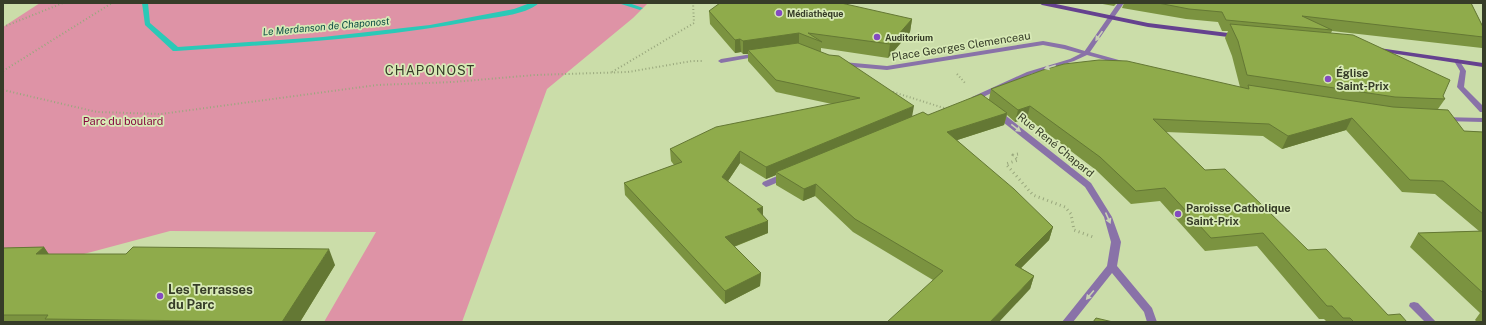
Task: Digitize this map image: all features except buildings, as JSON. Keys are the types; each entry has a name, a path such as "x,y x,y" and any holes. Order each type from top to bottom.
{"main road":[{"path":"1042,3 1153,26 1244,36"},
{"path":"1371,49 1483,65"}],"street":[{"path":"1086,53 1112,18 1120,3"},
{"name":"Place Georges Clemenceau","path":"836,63 887,68 1043,43 1065,47 1131,65"},
{"name":"Rue René Chapard","path":"1067,322 1112,267 1116,244 1108,217 1088,185 979,101 1029,73 1072,60 1086,53"},
{"path":"721,61 768,54"},
{"path":"1457,61 1463,72 1460,87 1483,110"},
{"path":"1438,118 1483,120"},
{"path":"766,184 794,172"},
{"path":"1112,267 1148,311 1152,322"},
{"path":"1414,306 1431,322"}],"path":[{"path":"3,27 63,3"},
{"path":"3,71 112,3"},
{"path":"612,73 694,24 693,3"},
{"path":"3,90 97,112 161,114 377,85 453,82 535,75 628,72 692,61 721,61"},
{"path":"894,93 921,99 951,110"},
{"path":"1013,155 1018,160 1006,164 1033,195 1066,207 1071,214 1074,230 1116,244"}],"green space":[{"name":"Parc du boulard","path":"40,3 648,3 633,18 547,89 462,322 324,322 376,232 170,231 65,259 3,260 3,27"}],"waterway":[{"name":"Le Merdanson de Chaponost","path":"145,3 147,24 176,49 323,39 430,27 516,11 536,3"},
{"name":"Le Merdanson de Chaponost","path":"621,3 640,8"}],"place":[{"name":"Médiathèque","path":"779,13"},
{"name":"Auditorium","path":"877,37"},
{"name":"Église Saint-Prix","path":"1328,79"},
{"name":"Paroisse Catholique Saint-Prix","path":"1178,214"},
{"name":"Les Terrasses du Parc","path":"160,296"}],"district":[{"name":"CHAPONOST","path":"430,70"}]}
